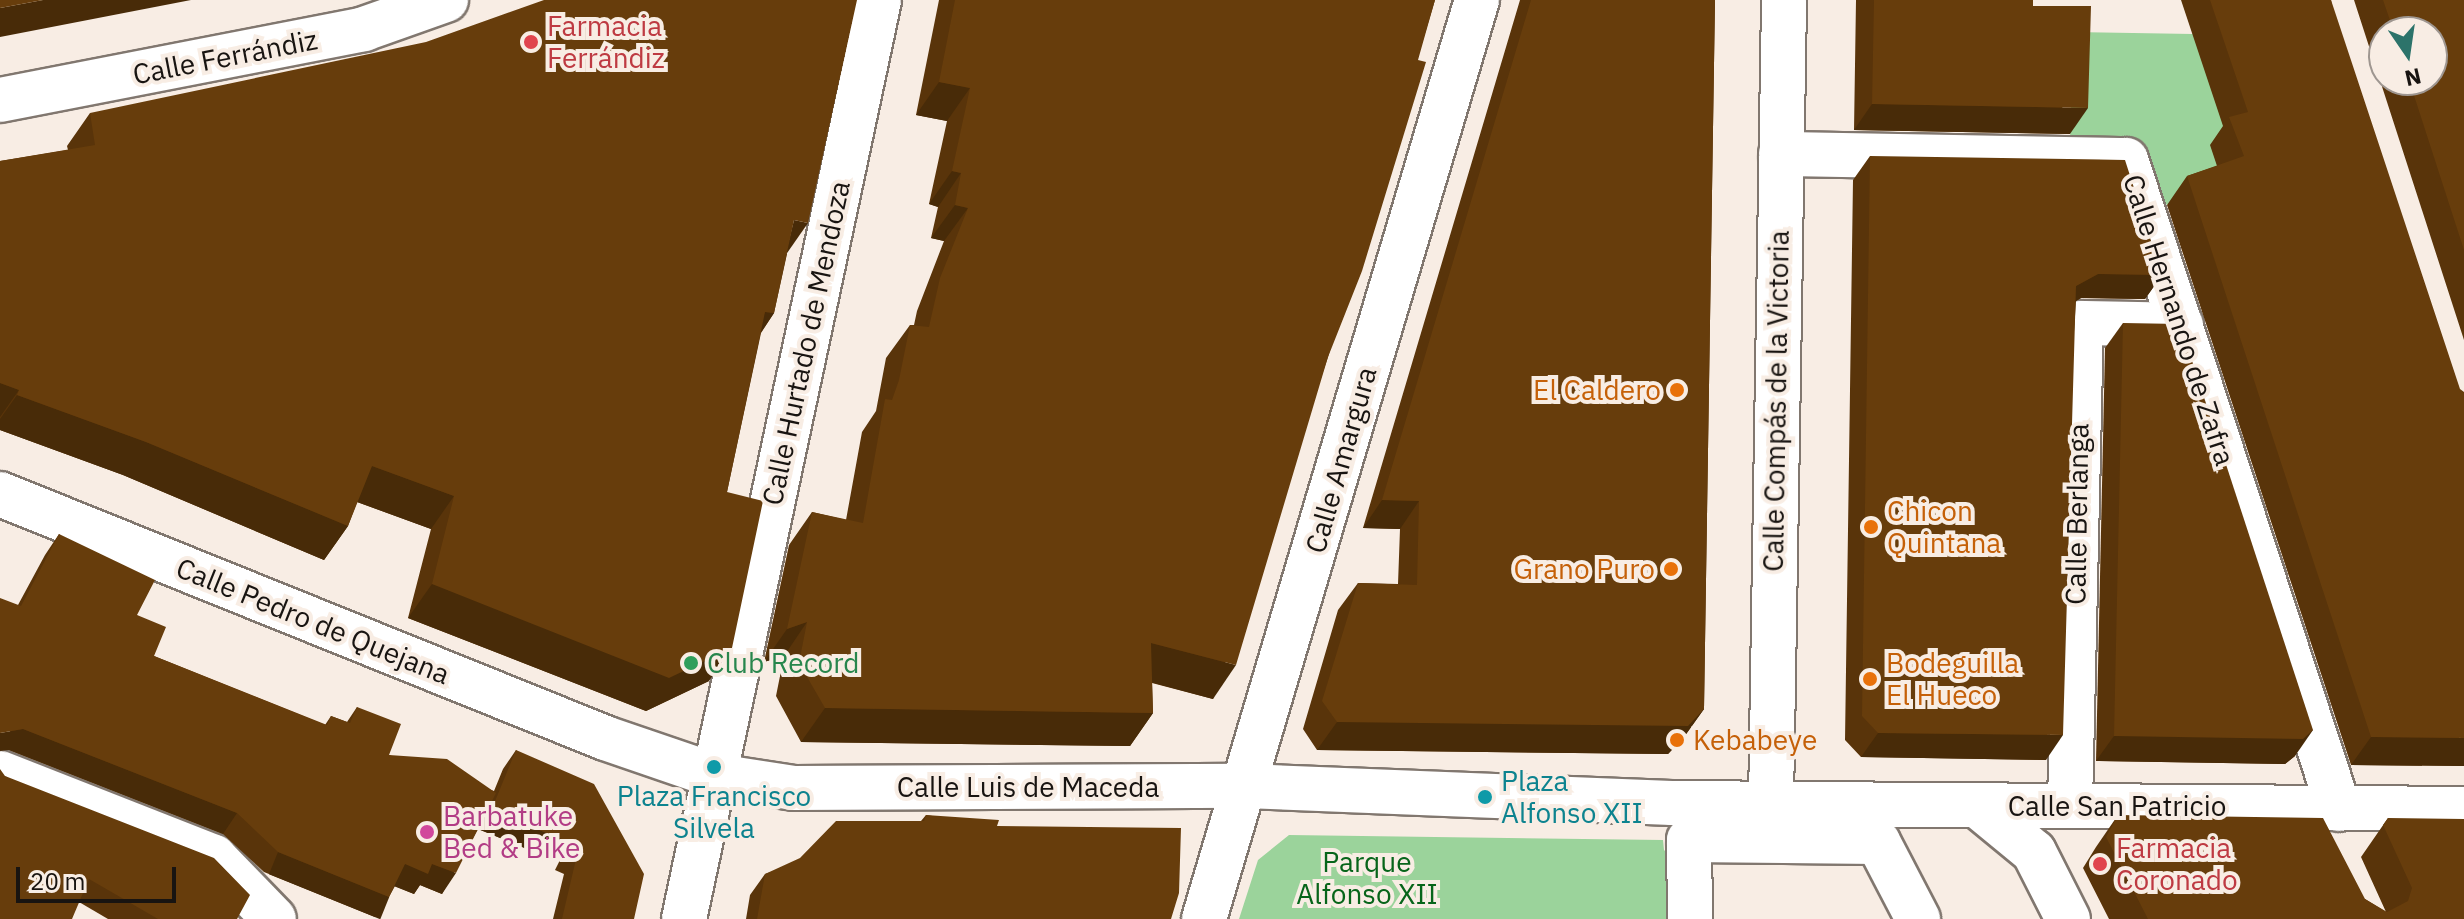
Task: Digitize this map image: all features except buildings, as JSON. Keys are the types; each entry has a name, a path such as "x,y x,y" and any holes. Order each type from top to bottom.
{"street":[{"name":"Calle Ferrándiz","path":"0,100 364,29 446,0"},
{"name":"Calle Hurtado de Mendoza","path":"716,776 879,0"},
{"name":"Calle Amargura","path":"1204,919 1477,0"},
{"name":"Calle Compás de la Victoria","path":"1771,803 1784,0"},
{"name":"Calle Hernando de Zafra","path":"1781,154 2126,160 2181,325 2324,821"},
{"name":"Calle Berlanga","path":"2070,805 2081,323 2181,325"},
{"name":"Calle Pedro de Quejana","path":"0,494 626,746 716,776"},
{"path":"0,773 214,857 274,919"},
{"name":"Calle Luis de Maceda","path":"716,776 809,789 1246,786"},
{"path":"684,919 716,776"},
{"path":"1246,786 1771,803"},
{"name":"Calle San Patricio","path":"1771,803 2070,805 2324,821 2464,809"},
{"path":"1978,806 2034,852 2068,919"},
{"path":"1690,919 1689,840 1878,842 1918,919"}],"green space":[{"path":"2073,32 2193,34 2229,141 2220,174 2201,193 2162,206 2142,144 2070,141"},
{"name":"Parque Alfonso XII","path":"1289,835 1663,840 1664,850 1682,868 1690,919 1239,919 1258,860"}],"place":[{"name":"Farmacia Ferrándiz","path":"531,42"},
{"name":"El Caldero","path":"1677,390"},
{"name":"Chicon Quintana","path":"1871,527"},
{"name":"Grano Puro","path":"1671,569"},
{"name":"Club Record","path":"691,663"},
{"name":"Bodeguilla El Hueco","path":"1870,679"},
{"name":"Kebabeye","path":"1677,740"},
{"name":"Plaza Francisco Silvela","path":"714,767"},
{"name":"Plaza Alfonso XII","path":"1485,797"},
{"name":"Barbatuke Bed & Bike","path":"427,832"},
{"name":"Farmacia Coronado","path":"2100,864"}]}
